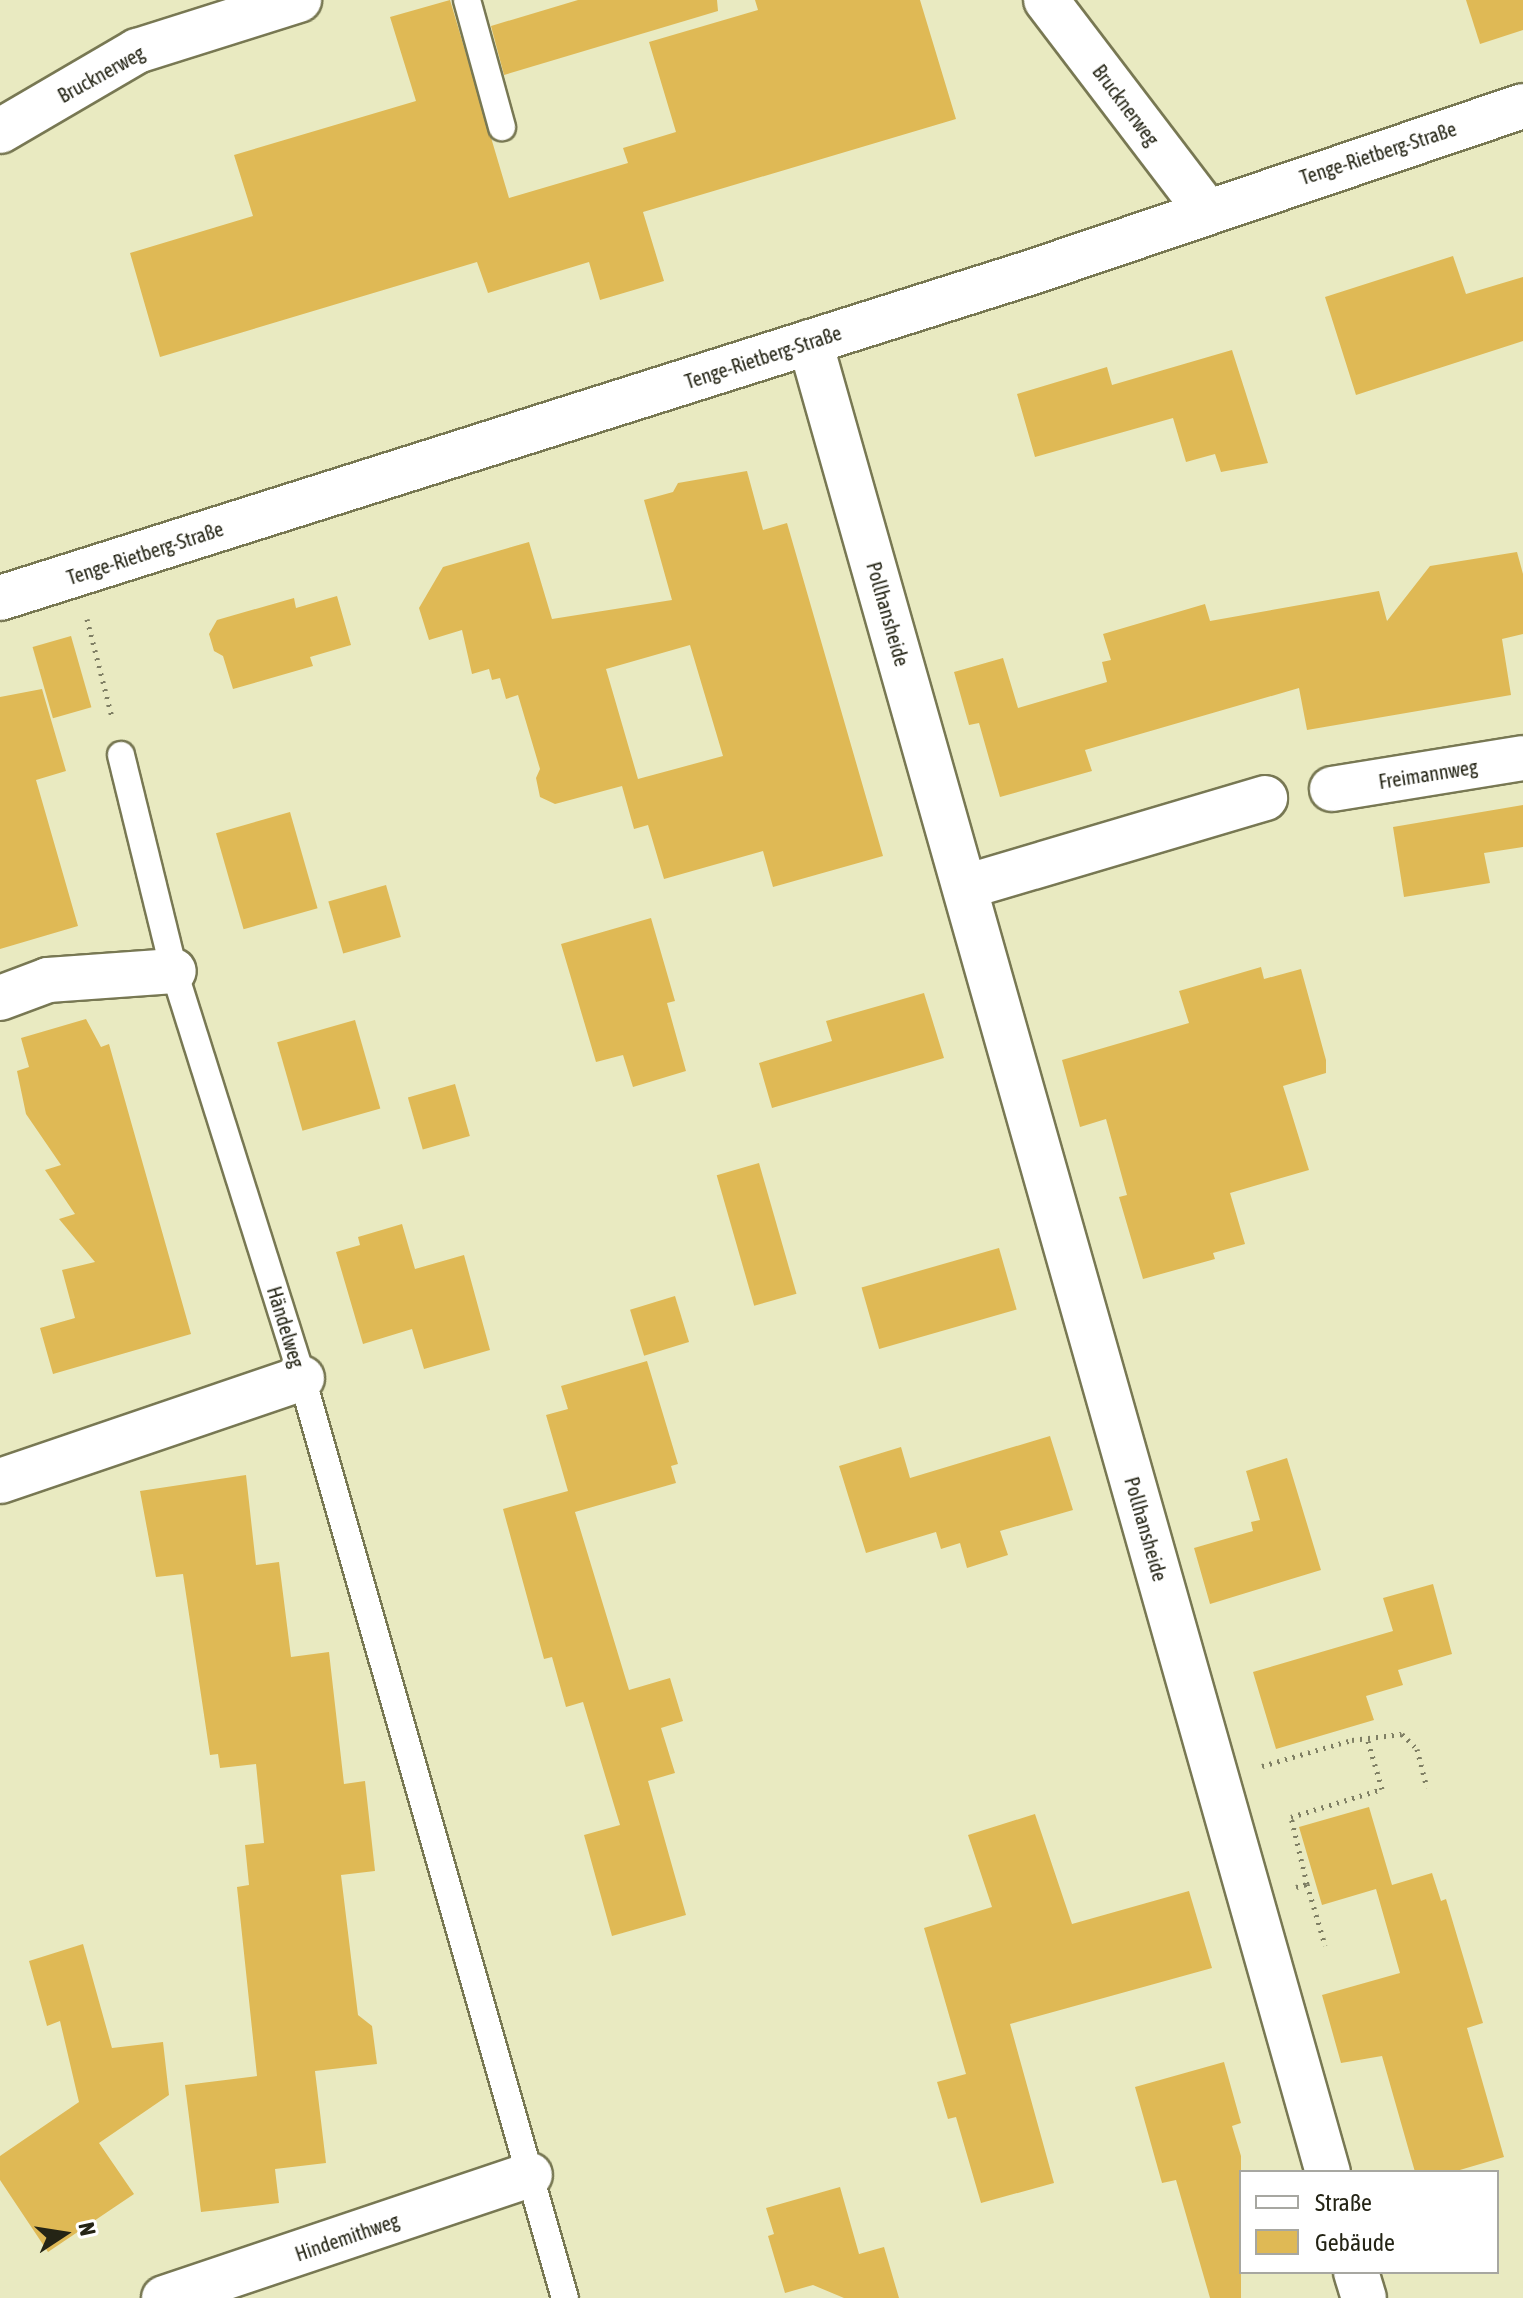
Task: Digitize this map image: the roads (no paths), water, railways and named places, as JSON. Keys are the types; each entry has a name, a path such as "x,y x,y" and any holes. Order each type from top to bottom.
{"street":[{"name":"Brucknerweg","path":"0,131 137,51 299,0"},
{"name":"Brucknerweg","path":"1046,0 1205,209"},
{"name":"Tenge-Rietberg-Straße","path":"0,598 1032,272 1205,209 1523,106"},
{"name":"Pollhansheide","path":"810,342 1327,2170"},
{"name":"Freimannweg","path":"1332,789 1523,758"},
{"path":"965,887 1265,798"},
{"path":"0,998 48,980 174,971"},
{"name":"Händelweg","path":"0,1481 302,1378"},
{"name":"Hindemithweg","path":"164,2298 530,2175"},
{"path":"1357,2274 1364,2298"}],"lane":[{"path":"467,0 502,127"},
{"name":"Händelweg","path":"121,755 174,971 302,1378"},
{"path":"302,1378 565,2298"}]}
